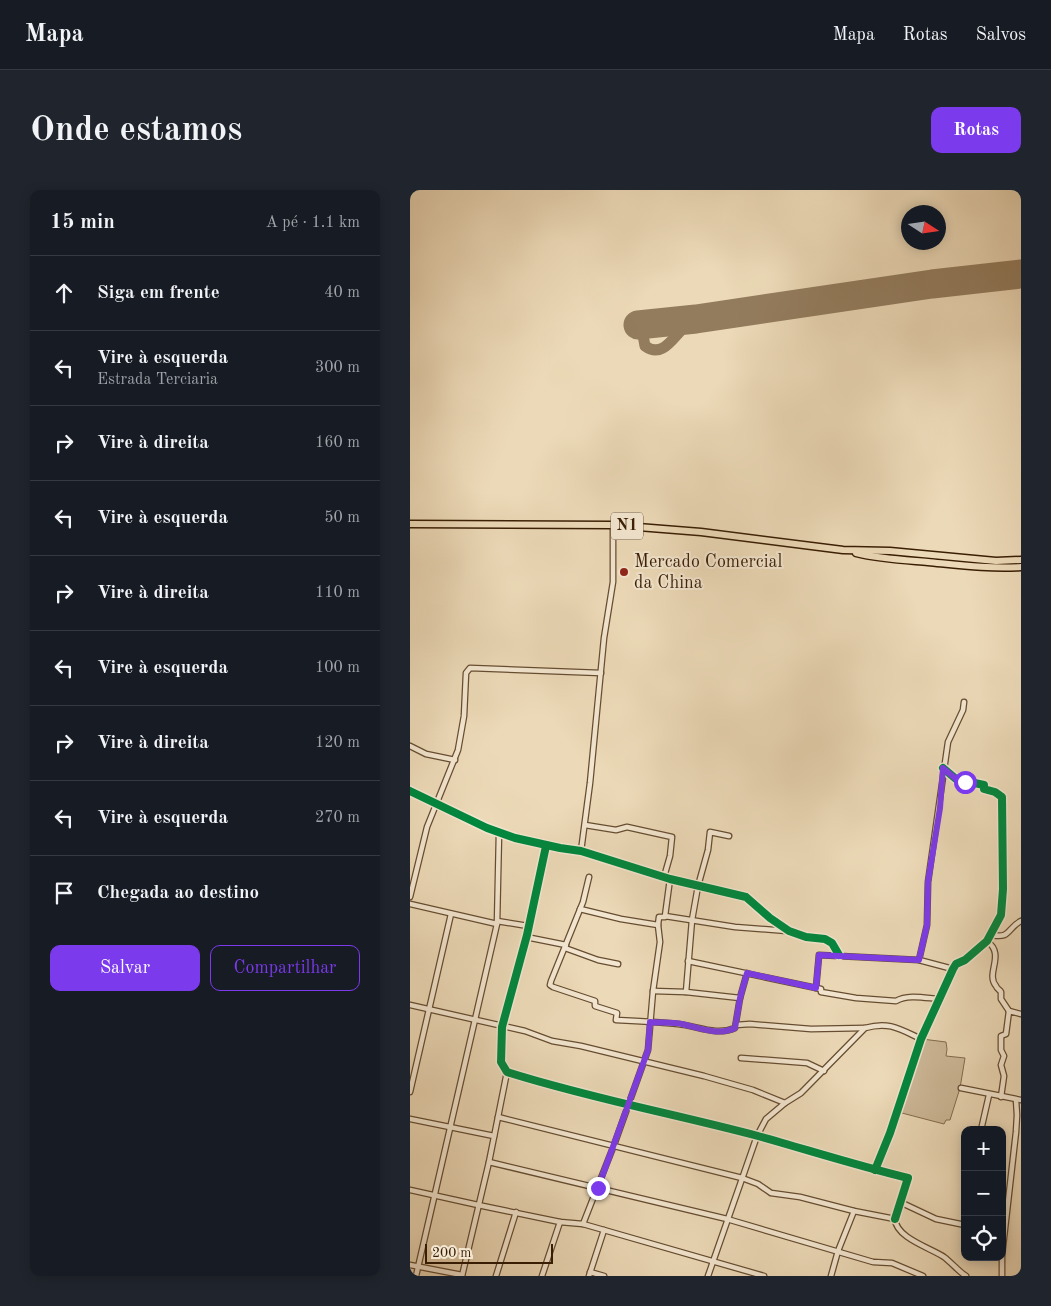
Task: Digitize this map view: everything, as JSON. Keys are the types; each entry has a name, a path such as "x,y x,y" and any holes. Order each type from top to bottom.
{"highway":[{"name":"N1","path":"410,524 613,525 701,532 843,550 873,557 987,567 1021,567"},
{"name":"N1","path":"843,550 890,551 996,561 1021,560"}],"street":[{"path":"581,851 604,638 613,582 613,525"},
{"path":"410,897 427,827 455,760 464,716 466,673 470,668 601,673"},
{"path":"919,960 927,925 928,882 940,808 943,768 948,742 963,710 964,702"},
{"path":"410,746 426,754 455,760"},
{"path":"875,1170 887,1142 922,1040 953,969 956,964 965,960 987,941 1000,921 1002,908 1002,797 995,792 984,789 984,785 956,779 943,768"},
{"path":"410,791 502,834 546,846 581,851 670,879 746,897 770,918 789,931 806,937 825,939 832,943 839,955"},
{"path":"585,824 616,830 627,827 672,837 670,856 664,877"},
{"path":"686,992 692,920 698,886 705,864 710,832 729,836"},
{"path":"416,1276 497,922 502,834"},
{"path":"410,1265 462,1275 489,1162 507,1072 501,1062 502,1026 526,937 546,846"},
{"path":"589,877 580,909 550,985 596,1001 595,1006 617,1013 616,1020 680,1024 699,1029 727,1032 735,1028 740,998 747,973"},
{"path":"665,916 670,879"},
{"path":"410,904 451,914 528,926"},
{"path":"580,909 621,919 658,925"},
{"path":"410,1092 451,914"},
{"path":"583,1224 648,1050 653,991 660,942 658,925 660,917 665,918 665,916 735,927 789,931"},
{"path":"992,935 1002,937 1021,921"},
{"path":"526,937 565,946 598,960 618,964"},
{"path":"987,941 994,948 993,974 995,986 1001,992 1001,999 1009,1011 1007,1031 1006,1034 1001,1036 1001,1050 1004,1056 1001,1065 1004,1076 1002,1097"},
{"path":"816,988 819,955 919,960 953,969"},
{"path":"688,961 821,989 821,992 856,998 896,1000 916,997 939,999"},
{"path":"653,991 686,992 740,998"},
{"path":"410,1005 538,1035 552,1041 581,1046 704,1076 753,1090 785,1103"},
{"path":"1009,1011 1021,1014"},
{"path":"736,1025 750,1024 830,1030 866,1028 880,1024 891,1026 922,1040"},
{"path":"708,1276 742,1178 766,1119 785,1103 802,1093 866,1028"},
{"path":"741,1058 807,1063 824,1071"},
{"path":"507,1072 629,1105 758,1136 908,1178 895,1222 905,1236 945,1258 966,1276"},
{"path":"961,1088 1018,1100 1006,1221"},
{"path":"983,1126 989,1095"},
{"path":"498,1117 742,1178 758,1184 771,1193 800,1197 895,1219"},
{"path":"410,1118 494,1136"},
{"path":"489,1162 727,1219 873,1262 892,1263 923,1276"},
{"path":"410,1190 478,1206 560,1222 583,1224 764,1276"},
{"path":"902,1203 936,1220 961,1224"},
{"path":"831,1276 838,1251 854,1211"},
{"path":"496,1276 516,1212"},
{"path":"542,1276 560,1222"},
{"path":"604,1230 590,1274 604,1276"},
{"path":"1002,1261 1002,1276"}],"shaded area":[{"path":"922,1039 946,1042 946,1056 965,1058 960,1088 950,1120 946,1120 944,1124 898,1112"}],"waterway":[{"path":"991,972 992,964"},
{"path":"1008,1007 1012,1009"}],"taxiway":[{"path":"641,324 645,346 653,350 666,346 683,328 696,319"}],"runway":[{"path":"638,325 696,319 932,284 1021,274"}],"cycle path":[{"path":"875,1170 890,1133 921,1039 953,969 956,964 965,960 987,941 1001,915 1003,889 1002,797 995,792 984,789 984,785 956,779 943,768"},
{"path":"410,791 487,828 515,838 581,851 670,879 746,897 770,918 789,931 806,937 825,939 832,943 839,955"},
{"path":"546,846 527,935 502,1027 501,1062 507,1072 569,1090 758,1136 908,1178 895,1219"}],"place":[{"name":"Mercado Comercial da China","path":"624,572"}],"route":[{"path":"598,1188 648,1050 650,1022 680,1024 699,1029 727,1032 735,1028 740,998 747,973 816,988 819,955 919,960 927,925 928,882 940,808 943,768 956,779 965,782"}]}
